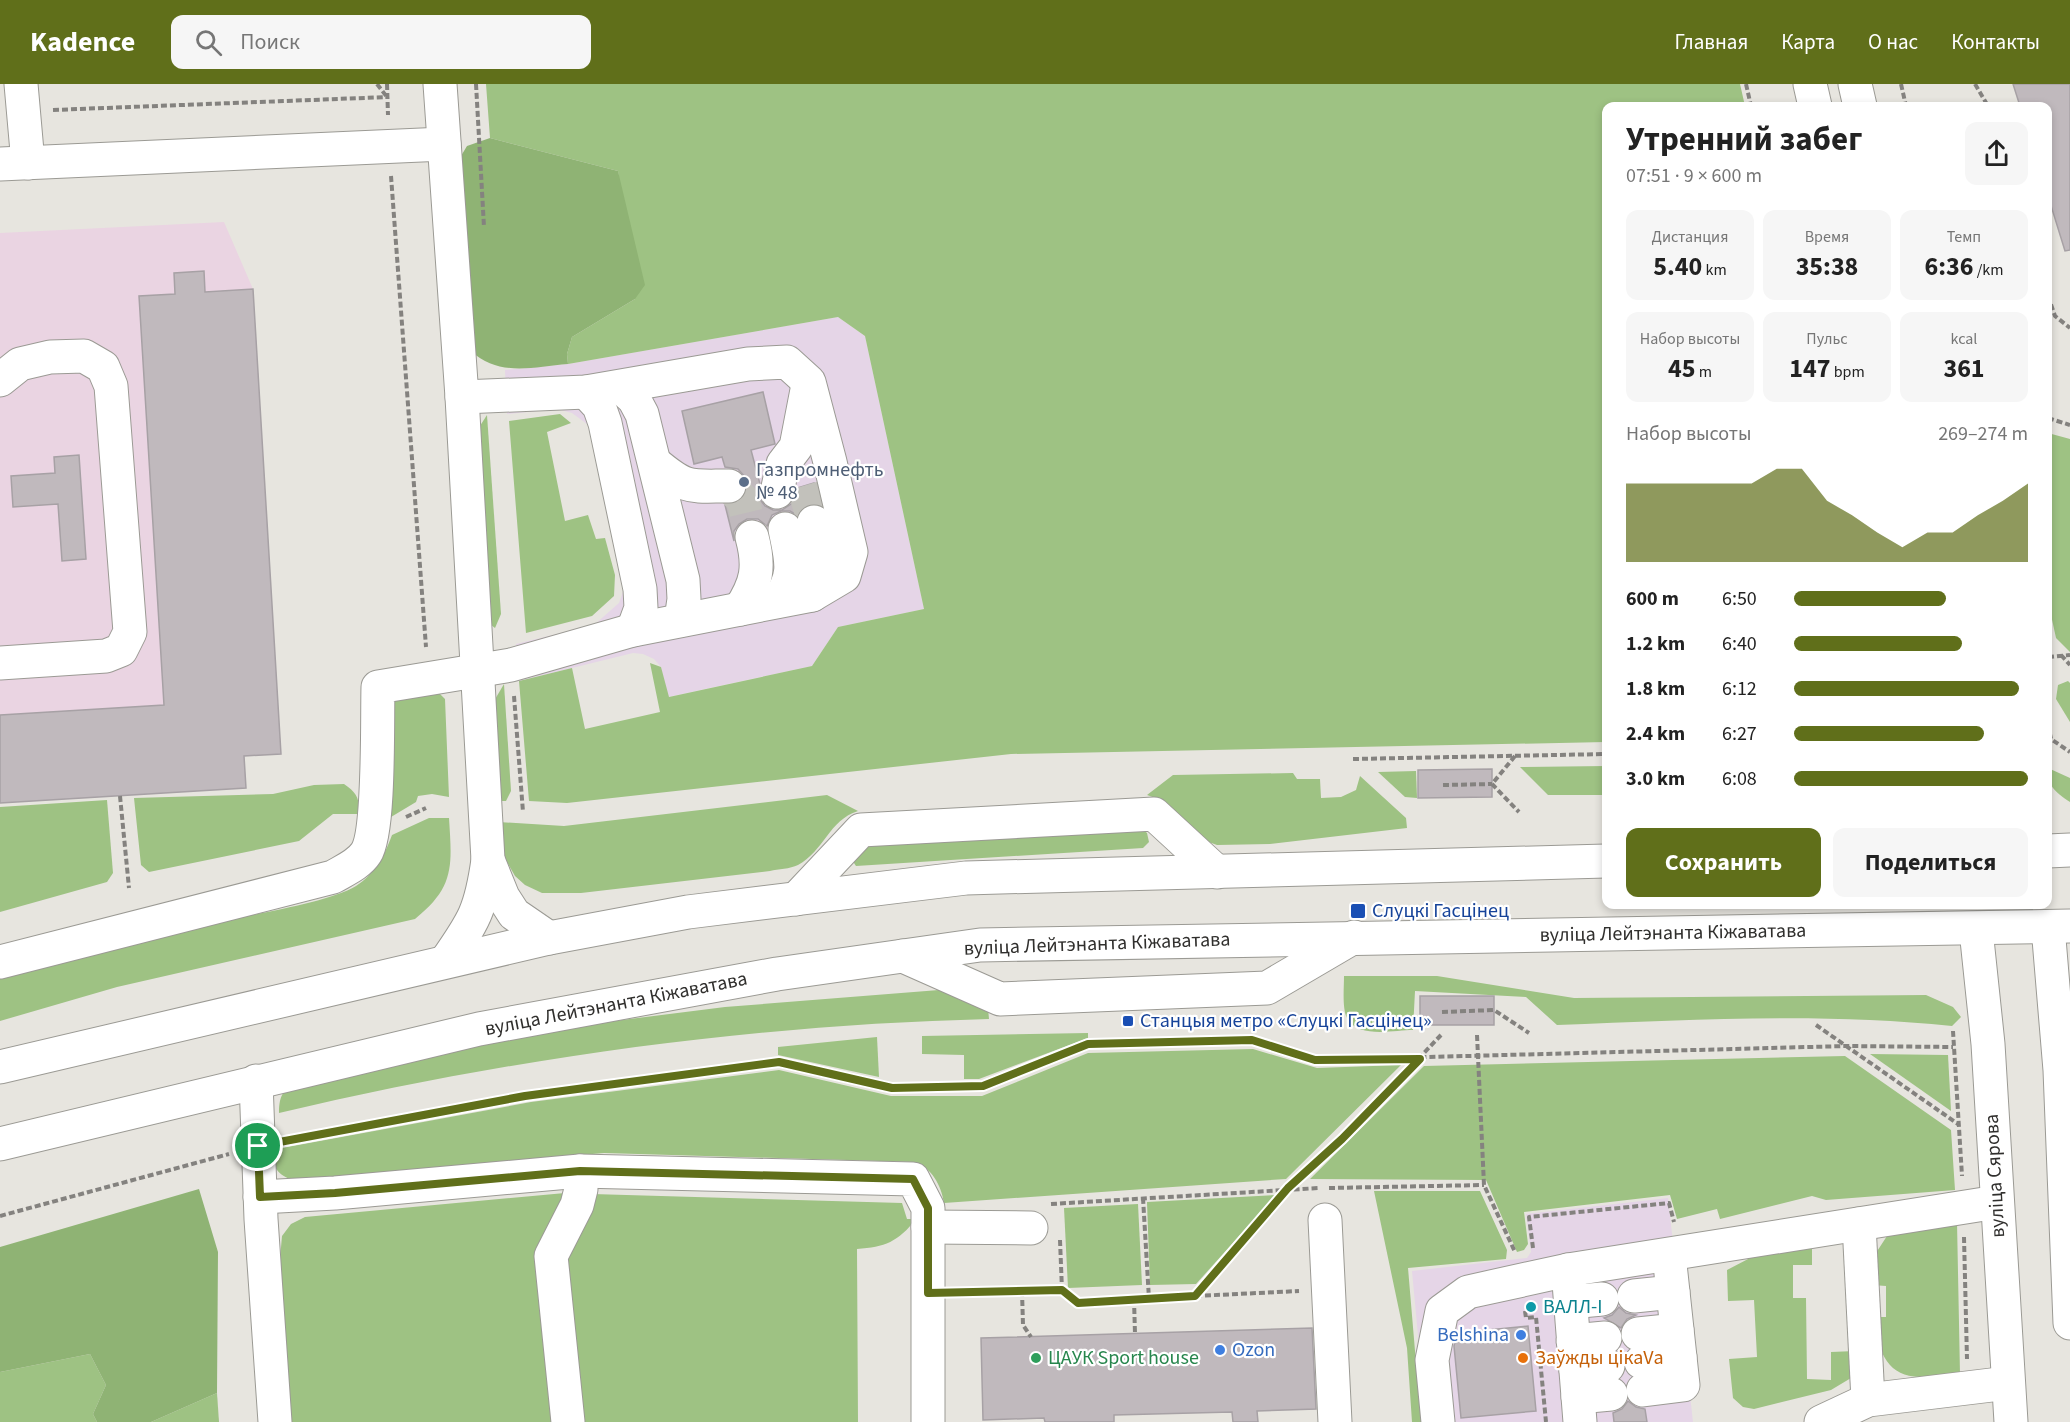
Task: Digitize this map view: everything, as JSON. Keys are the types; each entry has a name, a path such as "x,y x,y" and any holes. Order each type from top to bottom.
{"main road":[{"path":"440,84 462,398 488,860 483,897 474,922 446,962"},
{"path":"1810,84 1814,102"},
{"path":"1855,84 1859,102"},
{"path":"22,98 14,164 444,144"},
{"path":"0,380 20,364 50,357 84,356 103,367 111,386 130,632 121,650 106,656 0,663"},
{"path":"0,962 333,877 359,861 368,851 374,823 378,687 511,665 633,630 812,595 844,576 851,552 809,382 787,362 748,364 622,388 586,392 462,398"},
{"path":"790,489 783,464 796,447 809,382"},
{"path":"622,388 634,399 642,414 655,463 682,580 684,599 681,620"},
{"path":"586,392 599,406 605,423 640,589 641,608 633,630"},
{"path":"655,463 679,483 699,488 729,486"},
{"path":"778,602 791,583 791,559 799,526 824,572 812,595"},
{"path":"740,609 754,587 756,552 752,537"},
{"path":"796,899 861,830 1154,814 1217,872"},
{"path":"2052,851 2070,850"},
{"path":"488,860 503,897 514,914 549,938"},
{"path":"0,1067 549,938 688,912 966,878 1602,861"},
{"name":"вуліца Лейтэнанта Кіжаватава","path":"0,1144 479,1029 777,974 980,945 1354,937 1974,917 2054,919"},
{"name":"вуліца Сярова","path":"1974,917 1988,1044 2011,1422"},
{"path":"2054,919 2070,1323"},
{"path":"903,956 1000,999 1034,998 1268,988 1354,937"},
{"path":"256,1081 260,1197 275,1422"},
{"path":"260,1197 335,1193 580,1171 913,1179 928,1208 928,1422"},
{"path":"568,1422 550,1256 577,1205 581,1189 580,1171"},
{"path":"1438,1422 1432,1360 1442,1311 1468,1292 1568,1270 1672,1241 1859,1224 1997,1202"},
{"path":"1325,1220 1335,1422"},
{"path":"928,1227 1050,1221"},
{"path":"1859,1224 1868,1400"},
{"path":"1672,1241 1673,1292 1683,1385 1641,1362 1678,1343"},
{"path":"1568,1270 1586,1301 1577,1383"},
{"path":"1634,1296 1673,1292"},
{"path":"1577,1383 1608,1366 1577,1383"},
{"path":"1821,1422 1868,1400 2008,1383"}],"path":[{"path":"377,84 388,97"},
{"path":"387,84 389,147 428,678"},
{"path":"1746,84 1749,102"},
{"path":"1901,84 1905,102"},
{"path":"1975,84 1986,102"},
{"path":"22,98 388,97"},
{"path":"2052,307 2055,315 2070,328"},
{"path":"2052,419 2070,425"},
{"path":"2061,654 2070,664"},
{"path":"2052,656 2070,655"},
{"path":"2052,740 2070,752"},
{"path":"1353,759 1602,754"},
{"path":"1492,784 1515,756"},
{"path":"1443,785 1492,784 1520,812"},
{"path":"120,796 129,888"},
{"path":"403,819 426,808"},
{"path":"1442,1012 1494,1011 1528,1033"},
{"path":"1816,1024 1959,1124"},
{"path":"1195,1296 1288,1188 1342,1139 1441,1035"},
{"path":"1477,1035 1484,1185 1517,1257"},
{"path":"0,1216 258,1146 525,1096 779,1062 892,1088 983,1086 1088,1044 1252,1040 1315,1060 1847,1046 1953,1047"},
{"path":"1059,1203 1288,1188 1484,1185"},
{"path":"1143,1198 1149,1299"},
{"path":"1059,1203 1050,1221 1062,1290"},
{"path":"1050,1221 1059,1203"},
{"path":"1527,1256 1534,1247 1529,1217 1669,1203 1672,1241"},
{"path":"928,1293 1062,1290 1078,1303 1329,1289"},
{"path":"1022,1291 1023,1325 1031,1337"},
{"path":"1134,1299 1135,1334"},
{"path":"1525,1308 1526,1318 1536,1317 1546,1422"}],"shaded area":[{"path":"224,222 253,289 281,754 244,756 246,788 0,803 0,233"},
{"path":"838,317 865,336 924,609 838,627 812,666 668,697 661,667 654,659 643,654 633,653 519,681 516,644 594,625 619,603 624,589 593,433 587,424 572,413 557,409 507,414 505,370 568,364"},
{"path":"1668,1198 1693,1422 1426,1422 1412,1271 1527,1258 1531,1252 1526,1214"}],"green space":[{"path":"486,84 1740,84 1744,102 1602,102 1602,742 1011,754 567,803 529,801 519,681 572,668 585,729 660,712 650,663 661,667 669,697 812,666 838,627 924,609 865,336 838,317 568,364 567,354 572,337 635,299 618,171 490,138"},
{"path":"490,138 618,171 645,285 635,299 572,337 567,354 568,364 529,368 505,367 482,359 471,351 455,166 467,146"},
{"path":"560,414 571,423 547,432 565,521 588,515 596,539 605,538 615,575 614,596 592,616 526,633 509,421"},
{"path":"487,415 501,614 495,628 486,621 476,432"},
{"path":"2052,434 2070,439 2070,652 2056,638 2052,620"},
{"path":"2068,681 2070,683 2070,722 2056,699 2058,685"},
{"path":"504,684 511,791 506,801 495,801 494,701"},
{"path":"435,689 445,699 449,797 432,794 418,796 416,802 391,817 393,700"},
{"path":"1602,766 1602,795 1548,795 1520,767"},
{"path":"2052,770 2070,778 2070,802 2060,795 2053,788"},
{"path":"1416,771 1417,798 1405,797 1378,772"},
{"path":"1293,773 1297,779 1320,779 1321,798 1341,797 1356,790 1360,776 1406,818 1407,828 1270,844 1217,845 1206,841 1161,800 1147,795 1173,775"},
{"path":"344,784 356,796 359,814 333,814 299,841 149,872 141,865 134,798 273,794 314,785"},
{"path":"827,795 858,811 840,821 814,852 798,865 770,871 581,893 542,893 525,885 515,876 503,855 498,822 564,826"},
{"path":"107,800 113,873 107,882 0,912 0,807"},
{"path":"429,818 449,818 450,863 444,886 438,896 415,919 117,987 0,1021 0,979 225,921 312,902 344,892 363,881 374,870 392,835"},
{"path":"1142,829 1147,833 1149,842 1143,848 856,866 852,860 855,843"},
{"path":"1344,976 1437,976 1574,998 1926,995 1953,1007 1961,1017 1952,1026 1804,1018 1705,1019 1557,1025 1526,997 1415,991 1413,1030 1377,1032 1359,1029 1347,1018 1344,1003"},
{"path":"939,990 988,1008 989,1019 810,1028 632,1048 455,1076 279,1113 280,1101 284,1093 300,1079 598,1023 725,1007"},
{"path":"1088,1033 1088,1038 979,1079 964,1079 964,1055 922,1054 922,1036"},
{"path":"877,1037 879,1077 778,1055 778,1047"},
{"path":"1253,1049 1317,1068 1401,1065 1286,1179 944,1203 935,1178 926,1168 914,1162 604,1153 293,1180 283,1176 277,1170 271,1150 531,1102 779,1070 891,1096 982,1096 1088,1053"},
{"path":"1870,1054 1948,1055 1951,1111"},
{"path":"1845,1056 1951,1130 1955,1190 1826,1200 1812,1196 1720,1219 1717,1209 1677,1219 1670,1195 1524,1212 1528,1244 1524,1250 1517,1252 1486,1180 1310,1179 1424,1066"},
{"path":"199,1189 218,1252 217,1393 151,1422 97,1422 93,1414 106,1385 90,1354 0,1372 0,1247"},
{"path":"1374,1191 1480,1191 1507,1250 1506,1259 1408,1268 1421,1422 1412,1422 1407,1348"},
{"path":"565,1193 546,1237 538,1245 535,1260 553,1422 286,1422 277,1293 282,1236 291,1224 305,1217"},
{"path":"592,1194 902,1203 907,1219 916,1219 909,1227 897,1238 883,1245 857,1249 858,1422 581,1422 561,1261"},
{"path":"1276,1195 1196,1284 1150,1285 1147,1202"},
{"path":"1138,1204 1142,1285 1068,1288 1064,1208"},
{"path":"1957,1222 1960,1374 1924,1377 1898,1372 1882,1353 1877,1338 1873,1317 1886,1317 1886,1286 1872,1285 1872,1259 1887,1236"},
{"path":"1812,1245 1812,1265 1793,1265 1793,1298 1806,1298 1807,1379 1831,1380 1831,1352 1855,1351 1851,1378 1831,1390 1754,1409 1743,1407 1733,1398 1729,1359 1757,1357 1754,1300 1728,1301 1727,1270 1750,1258"},
{"path":"90,1354 106,1385 93,1414 97,1422 0,1422 0,1372"},
{"path":"217,1393 219,1422 151,1422"}],"building":[{"path":"2013,84 2070,84 2070,250 2065,251 2052,209 2052,102 2019,102"},
{"path":"204,271 205,292 253,289 281,754 244,756 246,788 0,803 0,715 164,705 139,296 175,294 174,273"},
{"path":"763,392 775,444 751,450 760,484 759,498 765,506 773,510 782,510 791,504 797,488 814,483 819,504 810,504 802,508 797,515 790,511 781,511 772,515 767,526 758,519 747,519 734,531 734,541 725,505 738,502 745,496 748,486 745,477 738,469 725,467 722,457 694,464 682,411"},
{"path":"79,455 86,559 62,561 58,504 13,507 11,476 55,473 54,457"},
{"path":"1492,769 1492,797 1418,798 1418,770"},
{"path":"1420,996 1494,996 1494,1025 1420,1025"},
{"path":"1619,1307 1626,1313 1636,1315 1627,1319 1621,1328 1604,1318 1612,1315"},
{"path":"1528,1326 1536,1411 1461,1418 1454,1346 1457,1333"},
{"path":"1312,1328 1316,1409 1257,1411 1258,1422 1233,1422 1232,1412 1114,1415 1114,1422 1045,1422 1044,1418 983,1420 981,1338"},
{"path":"1628,1401 1636,1407 1645,1409 1647,1422 1614,1422 1613,1413 1622,1409"}],"tunnel":[{"path":"729,486 743,500 752,537"},
{"path":"803,486 814,522"}],"place":[{"name":"Газпромнефть № 48","path":"744,482"},
{"name":"Слуцкі Гасцінец","path":"1358,911"},
{"name":"Станцыя метро «Слуцкі Гасцінец»","path":"1128,1021"},
{"name":"ВАЛЛ-І","path":"1531,1307"},
{"name":"Belshina","path":"1521,1335"},
{"name":"Ozon","path":"1220,1350"},
{"name":"ЦАУК Sport house","path":"1036,1358"},
{"name":"Заўжды цікаVа","path":"1523,1358"}],"route":[{"path":"1252,1040 1315,1060 1420,1059 1342,1139 1288,1188 1195,1296 1078,1303 1062,1290 928,1293 928,1208 913,1179 580,1171 335,1193 260,1197 258,1146 525,1096 779,1062 892,1088 983,1086 1088,1044 1252,1040"}]}
